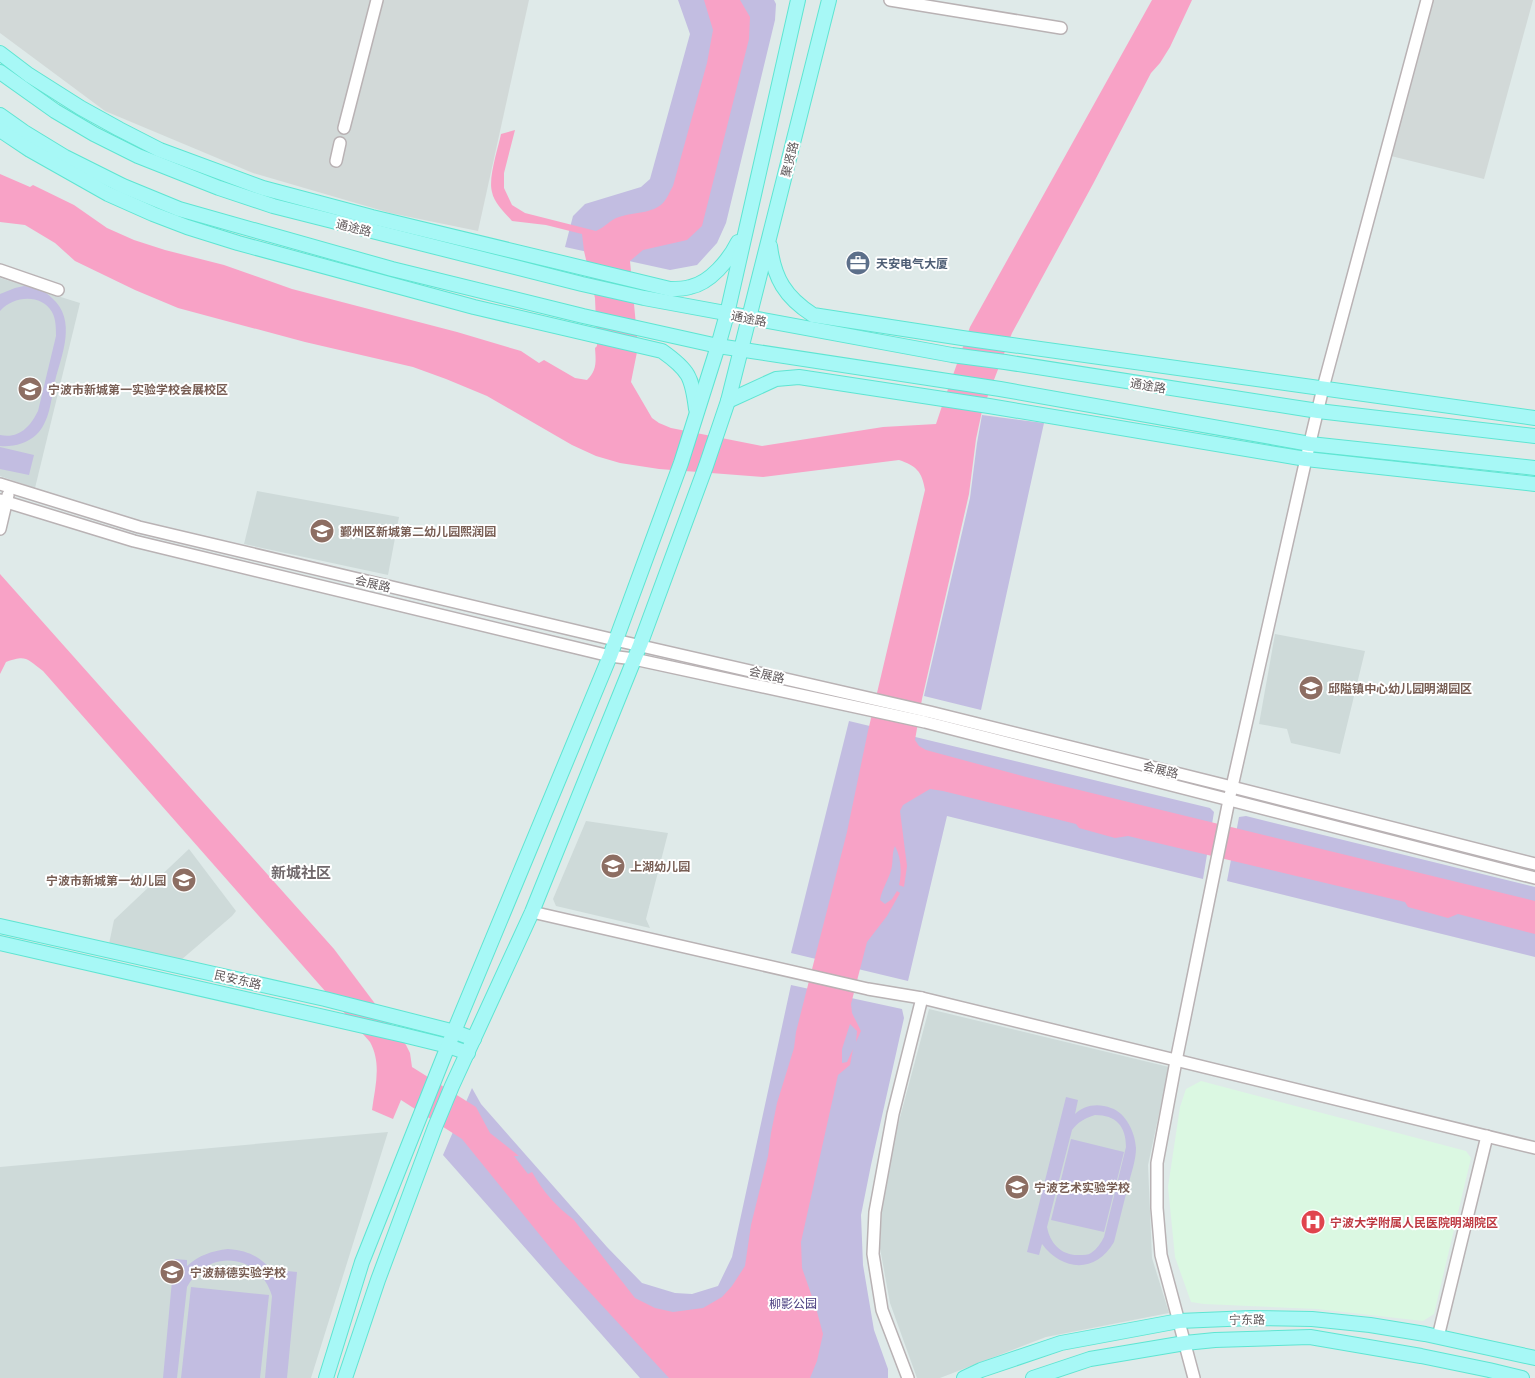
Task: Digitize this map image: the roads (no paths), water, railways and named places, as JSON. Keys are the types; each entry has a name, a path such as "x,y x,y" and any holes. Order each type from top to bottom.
{"main road":[{"path":"326,1378 362,1262 448,1046 610,656 681,463 727,314 798,0"},
{"name":"聚贤路","path":"345,1378 378,1280 435,1127 532,912 640,644 706,466 728,401 742,350 829,0"},
{"path":"0,54 29,76 119,129 160,150 263,188 372,217 638,282 670,289 691,287 708,278 724,264 746,228"},
{"name":"通途路","path":"0,72 55,112 94,134 138,156 218,188 272,206 320,219 582,284 644,298 952,356 1004,362 1318,411 1535,436"},
{"path":"0,115 65,157 123,186 179,209 392,269 584,316 718,346 1000,388 1310,444 1535,468"},
{"path":"0,130 30,150 108,194 187,227 238,243 474,307 662,351 680,364 692,381 695,420"},
{"path":"769,240 776,275 792,298 813,315 962,338 1535,418"},
{"path":"728,401 776,379 798,376 1306,459 1535,484"},
{"name":"民安东路","path":"0,926 325,998 455,1032 474,1039"},
{"name":"民安东路","path":"0,943 403,1034 468,1053"},
{"name":"宁东路","path":"964,1378 981,1370 1061,1343 1178,1321 1250,1318 1312,1319 1370,1326 1438,1336 1535,1358"},
{"name":"宁东路","path":"1033,1378 1090,1360 1185,1343 1216,1340 1310,1338 1421,1356 1522,1378"}],"street":[{"path":"344,128 377,0"},
{"path":"890,0 1061,28"},
{"path":"1194,1378 1161,1255 1157,1200 1157,1163 1229,800 1306,459 1323,388 1427,0"},
{"path":"336,161 340,143"},
{"path":"0,270 58,290"},
{"path":"0,529 5,486"},
{"name":"会展路","path":"5,486 139,527 615,640 640,644 870,698 927,717 1229,800 1535,878"},
{"name":"会展路","path":"3,501 134,541 610,656 634,658 868,710 927,717 1232,787 1535,864"},
{"path":"532,912 868,989 922,998 1535,1148"},
{"path":"908,1378 882,1310 873,1254 875,1212 893,1114 922,998"},
{"path":"1438,1336 1487,1136"}],"place":[{"name":"天安电气大厦","path":"858,263"},
{"name":"宁波市新城第一实验学校会展校区","path":"30,389"},
{"name":"鄞州区新城第二幼儿园熙润园","path":"322,531"},
{"name":"邱隘镇中心幼儿园明湖园区","path":"1311,688"},
{"name":"上湖幼儿园","path":"613,866"},
{"name":"宁波市新城第一幼儿园","path":"184,880"},
{"name":"宁波艺术实验学校","path":"1017,1187"},
{"name":"宁波大学附属人民医院明湖院区","path":"1313,1222"},
{"name":"宁波赫德实验学校","path":"172,1272"}],"district":[{"name":"新城社区","path":"301,872"}],"park label":[{"name":"柳影公园","path":"793,1303"}]}
